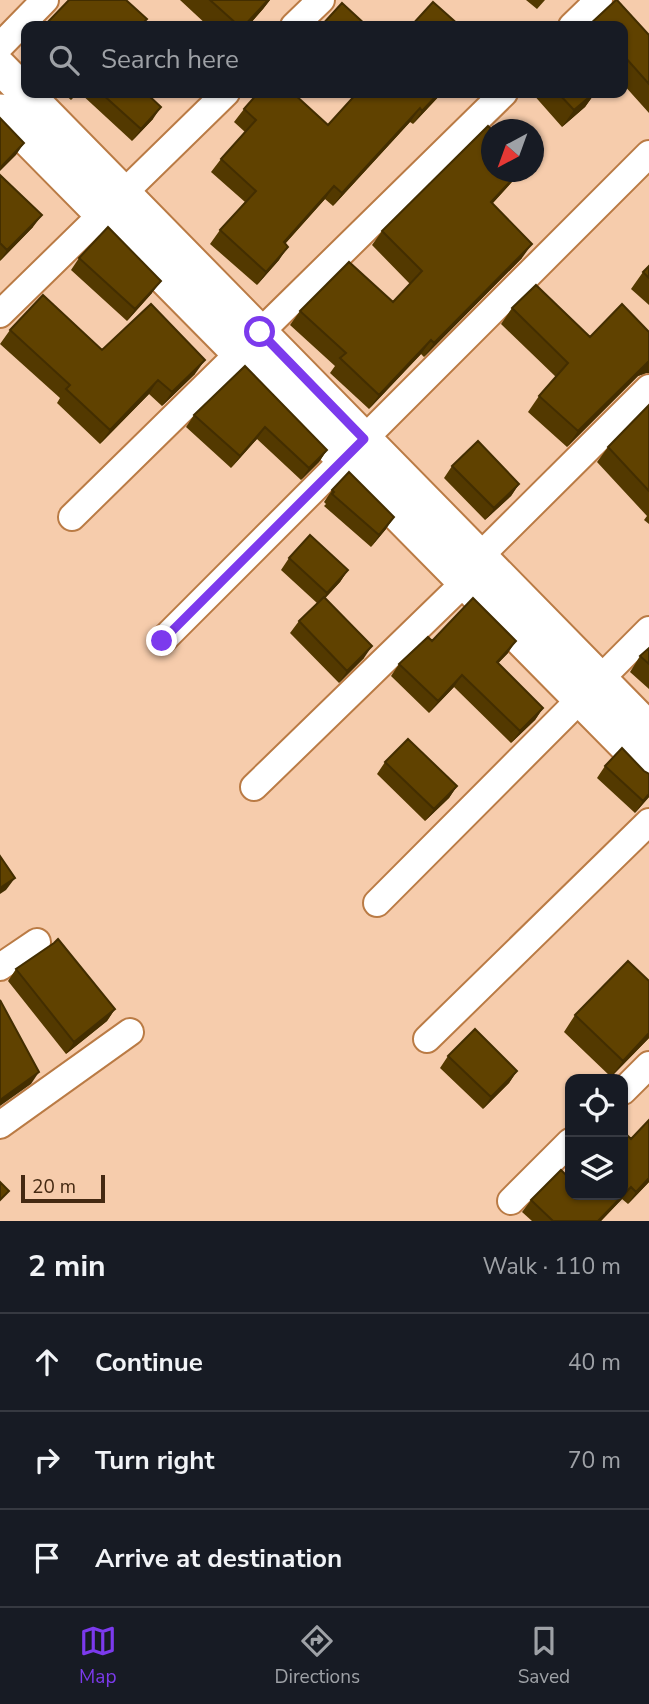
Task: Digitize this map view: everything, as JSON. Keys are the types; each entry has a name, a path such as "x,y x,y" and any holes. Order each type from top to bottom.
{"street":[{"path":"24,21 45,0"},
{"path":"299,21 321,0"},
{"path":"577,21 598,0"},
{"path":"0,46 21,25"},
{"path":"0,67 21,92"},
{"path":"26,98 112,203 590,689 649,769"},
{"path":"0,314 221,98"},
{"path":"72,517 499,98"},
{"path":"0,111 112,203"},
{"path":"162,641 649,154"},
{"path":"254,787 649,388"},
{"path":"377,903 649,630"},
{"path":"590,689 649,729"},
{"path":"427,1039 649,822"},
{"path":"0,967 37,942"},
{"path":"0,1125 130,1032"},
{"path":"628,1086 649,1065"},
{"path":"511,1200 565,1147"}],"building":[{"path":"69,0 126,0 147,19 145,21 49,21"},
{"path":"210,0 268,0 249,21 233,21"},
{"path":"617,0 649,35 649,84 628,60 628,21 593,21"},
{"path":"433,2 454,21 416,21"},
{"path":"342,3 362,21 326,21"},
{"path":"107,98 151,98 161,107 141,129"},
{"path":"254,98 298,98 328,125 352,98 434,98 422,111 420,108 342,193 334,186 284,242 288,247 266,272 220,230 256,191 221,159 256,120 244,109"},
{"path":"563,98 588,98 574,110"},
{"path":"0,118 24,143 0,168"},
{"path":"481,133 481,182 510,182 491,202 532,244 434,343 431,340 379,395 340,358 346,353 300,311 349,262 393,302 422,271 382,231"},
{"path":"0,175 42,215 7,250 0,243"},
{"path":"108,227 161,281 135,309 79,258"},
{"path":"649,266 649,278 643,272"},
{"path":"536,285 590,337 622,304 649,332 649,361 578,431 539,396 568,363 512,308"},
{"path":"43,295 102,350 151,304 205,360 172,392 158,380 110,430 66,389 70,385 10,330"},
{"path":"245,366 327,450 309,468 265,427 240,456 194,415"},
{"path":"649,405 649,491 608,447"},
{"path":"478,441 519,484 494,508 452,466"},
{"path":"349,472 394,517 379,535 332,494 332,490"},
{"path":"310,535 348,570 327,593 289,558"},
{"path":"324,597 372,646 347,671 299,621"},
{"path":"473,598 516,641 497,662 543,708 520,731 462,675 438,701 399,664 428,637 432,641"},
{"path":"649,648 649,664 640,656"},
{"path":"408,739 457,786 434,809 385,762"},
{"path":"622,748 649,774 649,794 643,801 605,766"},
{"path":"0,856 15,878 0,888"},
{"path":"58,939 115,1009 74,1042 16,969"},
{"path":"628,961 649,981 649,1033 623,1061 575,1015"},
{"path":"0,1000 39,1072 0,1100"},
{"path":"475,1029 517,1071 491,1097 448,1056"},
{"path":"649,1120 649,1178 636,1192 631,1187 628,1190 628,1136 631,1139"},
{"path":"561,1170 565,1174 565,1200 618,1200 598,1221 553,1221 531,1200"},
{"path":"0,1182 9,1191 0,1200"}],"route":[{"path":"162,641 364,439 260,332"}]}
